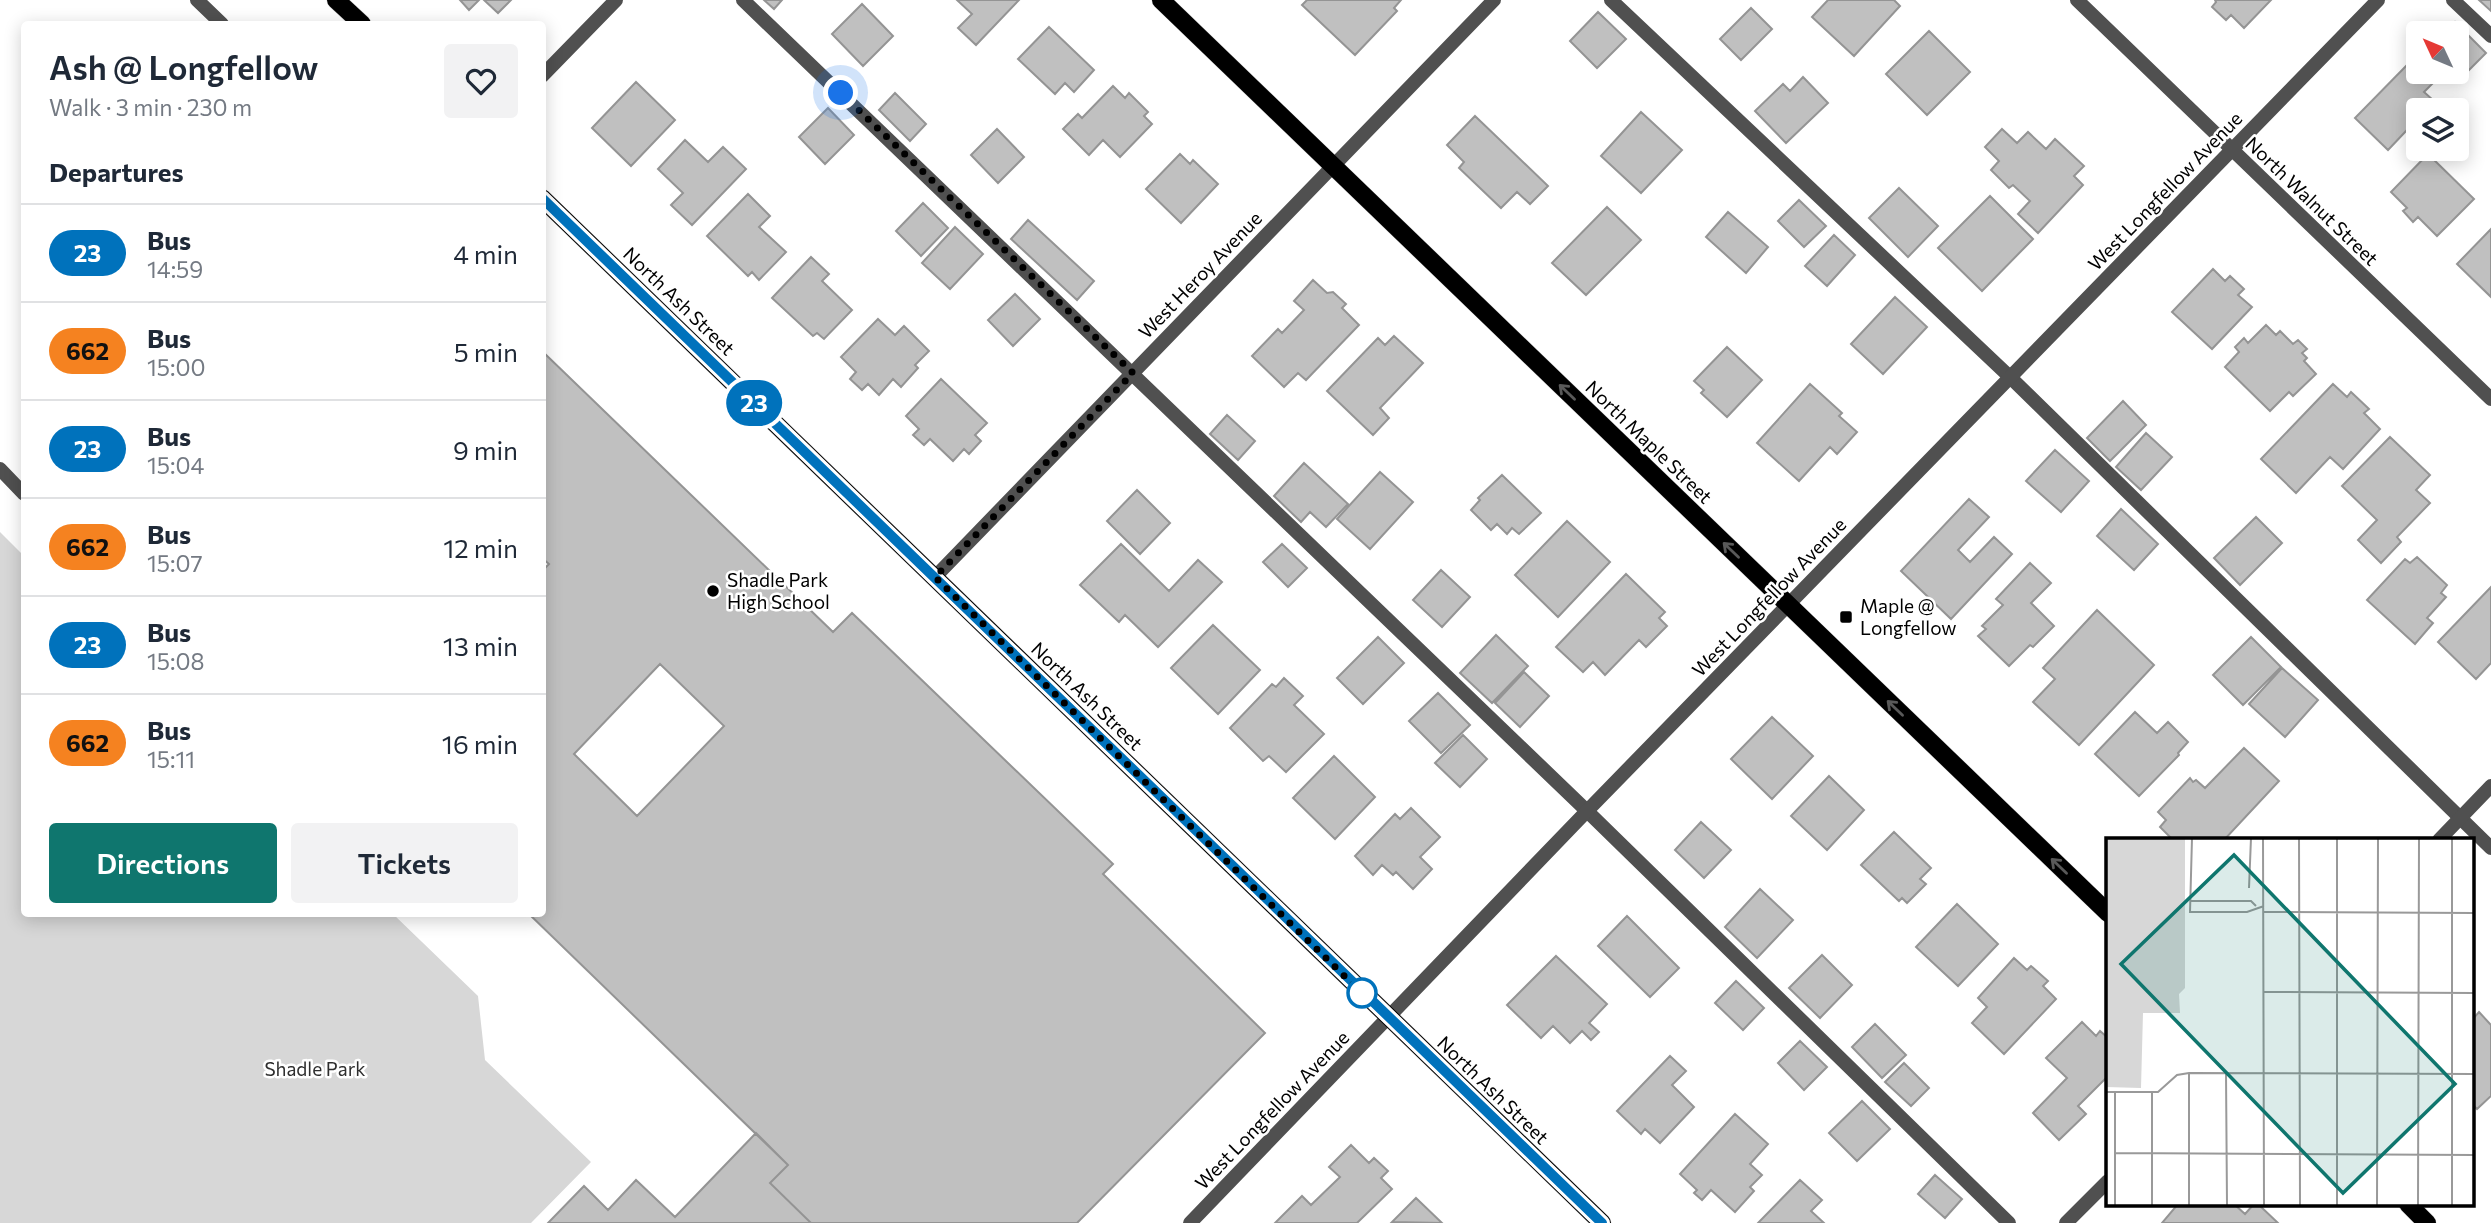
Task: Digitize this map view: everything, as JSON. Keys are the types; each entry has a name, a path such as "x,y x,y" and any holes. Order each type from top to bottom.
{"main road":[{"path":"336,0 359,21"},
{"name":"North Maple Street","path":"1161,0 2106,911"},
{"name":"North Ash Street","path":"546,202 1602,1223"},
{"path":"2410,1206 2427,1223"}],"street":[{"path":"197,0 219,21"},
{"path":"546,72 617,0"},
{"path":"743,0 1587,811 2009,1223"},
{"name":"West Heroy Avenue","path":"935,577 1493,0"},
{"path":"1611,0 2011,378 2491,848"},
{"name":"North Walnut Street","path":"2077,0 2491,399"},
{"name":"West Longfellow Avenue","path":"1190,1223 1587,811 2378,0"},
{"path":"2453,0 2491,36"},
{"path":"0,469 21,489"},
{"path":"2441,838 2491,786"},
{"path":"2066,1223 2106,1183"}],"green space":[{"name":"Shadle Park","path":"0,532 21,553 21,917 396,917 478,996 485,1060 591,1162 531,1223 0,1223"}],"building":[{"path":"460,0 479,0 469,10"},
{"path":"484,0 511,0 498,13"},
{"path":"764,0 782,0 774,9"},
{"path":"957,0 1019,0 976,45 958,28 972,14"},
{"path":"1307,0 1401,0 1394,8 1397,11 1355,55 1302,5"},
{"path":"1828,0 1894,0 1900,6 1854,56 1812,17"},
{"path":"2215,0 2271,0 2244,28 2231,15 2226,20 2212,7"},
{"path":"2479,0 2491,0 2491,11"},
{"path":"862,4 893,36 863,66 832,34"},
{"path":"1751,8 1772,29 1741,60 1720,39"},
{"path":"1598,12 1626,39 1597,68 1570,41"},
{"path":"1049,27 1094,70 1074,92 1065,83 1055,94 1018,59"},
{"path":"1929,31 1970,72 1927,115 1886,74"},
{"path":"2469,36 2486,53 2469,70"},
{"path":"2406,66 2406,84 2432,84 2424,92 2431,98 2406,98 2406,131 2388,150 2355,118"},
{"path":"1803,77 1828,103 1786,143 1755,111 1783,84 1790,91"},
{"path":"636,82 675,120 631,166 592,128"},
{"path":"1113,86 1125,98 1129,93 1148,112 1144,116 1152,124 1120,157 1103,140 1089,155 1063,129 1078,114 1082,118"},
{"path":"895,93 926,124 910,141 879,110"},
{"path":"828,108 854,135 825,164 799,137"},
{"path":"1641,112 1682,150 1641,193 1601,156"},
{"path":"1475,116 1548,186 1530,204 1517,192 1501,208 1459,168 1464,162 1447,145"},
{"path":"997,129 1024,157 998,183 971,155"},
{"path":"2002,129 2017,143 2028,132 2046,149 2055,139 2084,166 2074,176 2083,185 2038,233 2018,214 2030,201 2013,185 2009,188 1991,170 1999,161 1985,147"},
{"path":"685,140 708,162 723,147 746,169 692,225 671,205 683,193 658,169"},
{"path":"1180,154 1190,164 1193,160 1218,184 1181,223 1146,189"},
{"path":"2421,161 2435,161 2474,199 2437,236 2418,217 2413,222 2403,211 2407,208 2391,192"},
{"path":"1899,188 1938,226 1908,257 1869,218"},
{"path":"748,194 770,216 759,227 786,252 759,280 752,272 748,276 707,236"},
{"path":"1990,196 2033,239 1982,291 1938,248"},
{"path":"1799,200 1826,226 1804,247 1778,221"},
{"path":"923,203 948,228 921,256 896,231"},
{"path":"1607,207 1641,240 1586,295 1552,263"},
{"path":"1728,212 1768,247 1746,273 1706,237"},
{"path":"1028,220 1094,281 1077,300 1011,239"},
{"path":"955,227 983,254 950,289 922,263"},
{"path":"2491,229 2491,297 2457,264"},
{"path":"1834,235 1855,255 1827,286 1805,266"},
{"path":"811,257 829,274 822,281 852,310 824,339 817,333 813,336 772,298"},
{"path":"2213,269 2225,281 2230,276 2244,289 2238,295 2252,307 2212,349 2172,312"},
{"path":"1313,280 1327,293 1333,292 1346,304 1342,308 1359,325 1306,380 1298,373 1284,387 1252,356 1278,329 1282,333 1304,310 1294,301"},
{"path":"1015,294 1040,319 1013,346 988,320"},
{"path":"1895,297 1927,327 1883,374 1851,344"},
{"path":"878,319 895,335 904,326 929,351 915,365 918,368 901,387 893,379 879,395 868,384 862,390 850,379 856,372 841,357"},
{"path":"2266,325 2276,335 2280,331 2293,344 2298,340 2307,349 2302,353 2307,358 2304,361 2316,374 2293,396 2289,392 2270,411 2225,367 2239,352 2235,347 2244,338 2248,343"},
{"path":"1394,336 1423,363 1380,408 1389,418 1373,435 1327,391 1378,338 1385,345"},
{"path":"1727,347 1762,380 1727,417 1701,393 1704,390 1694,381"},
{"name":"Shadle Park High School","path":"546,355 833,632 852,613 1113,864 1103,874 1265,1033 1077,1223 811,1223 770,1183 788,1165 532,917 546,917 546,567 549,564 546,561","holes":["660,664 724,726 637,816 574,754"]},
{"path":"941,379 987,423 975,435 981,441 969,454 964,449 953,461 930,439 924,445 913,435 919,429 906,416"},
{"path":"1810,384 1842,413 1839,416 1857,432 1837,454 1830,447 1799,481 1757,443"},
{"path":"2333,384 2347,397 2351,392 2369,409 2364,413 2380,429 2343,469 2330,457 2296,493 2261,459"},
{"path":"2123,401 2146,425 2110,461 2087,438"},
{"path":"1227,415 1255,441 1238,460 1210,434"},
{"path":"2146,433 2172,457 2141,490 2116,467"},
{"path":"2390,437 2430,475 2416,490 2430,503 2397,537 2401,542 2381,563 2358,540 2377,520 2342,486"},
{"path":"2055,450 2089,481 2061,512 2026,481"},
{"path":"1304,463 1348,504 1326,527 1310,512 1301,522 1274,496"},
{"path":"1380,472 1413,502 1370,549 1337,519"},
{"path":"1502,475 1541,513 1519,534 1512,528 1507,534 1497,524 1491,530 1471,510 1480,500 1478,498"},
{"path":"1137,490 1170,523 1140,554 1107,521"},
{"path":"1969,499 1989,517 1958,550 1970,562 1994,537 2012,554 1951,619 1901,571"},
{"path":"2121,509 2158,544 2134,570 2097,536"},
{"path":"2256,517 2282,543 2240,585 2214,558"},
{"path":"1567,521 1610,562 1558,617 1515,575"},
{"path":"1121,544 1169,591 1198,560 1222,582 1158,647 1125,615 1119,622 1080,585"},
{"path":"1282,544 1307,568 1288,587 1263,562"},
{"path":"2417,557 2447,585 2441,593 2446,597 2427,618 2433,623 2415,644 2367,600 2405,559 2410,563"},
{"path":"2030,563 2051,583 2031,603 2054,626 2009,666 1978,636 1986,629 1982,626 2003,605 1996,599"},
{"path":"1441,570 1470,597 1442,627 1413,600"},
{"path":"1626,574 1665,612 1659,618 1667,626 1646,647 1639,640 1605,675 1593,662 1583,672 1556,647"},
{"path":"2491,587 2491,663 2476,679 2438,642"},
{"path":"2097,610 2154,665 2079,745 2033,702 2055,679 2043,668"},
{"path":"1213,625 1260,670 1218,714 1171,668"},
{"path":"1496,635 1528,666 1492,703 1460,673"},
{"path":"1378,637 1404,663 1363,704 1337,678"},
{"path":"2251,637 2281,667 2243,705 2213,675"},
{"path":"2282,668 2318,700 2285,737 2249,704"},
{"path":"1524,672 1549,696 1520,727 1495,703"},
{"path":"1284,678 1303,696 1294,705 1324,734 1286,772 1269,756 1263,761 1230,728 1272,684 1276,687"},
{"path":"1438,693 1470,725 1441,753 1409,721"},
{"path":"2135,712 2157,733 2168,722 2188,742 2139,796 2095,754"},
{"path":"1772,717 1813,756 1772,799 1731,759"},
{"path":"1463,735 1487,759 1460,787 1435,763"},
{"path":"2244,748 2279,781 2226,838 2171,838 2160,827 2166,820 2158,812 2190,778 2205,788"},
{"path":"1334,756 1375,797 1335,839 1293,798"},
{"path":"1829,776 1864,810 1827,850 1791,816"},
{"path":"1411,808 1440,837 1420,857 1432,869 1413,889 1396,872 1393,875 1382,865 1373,875 1355,856 1395,814 1400,819"},
{"path":"1701,822 1731,850 1704,878 1675,850"},
{"path":"1894,832 1931,868 1920,879 1926,884 1907,903 1902,898 1899,901 1861,865"},
{"path":"1760,889 1793,920 1757,958 1725,927"},
{"path":"1957,904 1998,944 1958,986 1916,947"},
{"path":"1627,916 1679,968 1650,997 1598,946"},
{"path":"1822,955 1852,985 1820,1018 1789,988"},
{"path":"1556,956 1607,1004 1589,1023 1599,1032 1591,1040 1582,1031 1570,1043 1553,1026 1541,1038 1507,1005"},
{"path":"2014,958 2027,970 2031,966 2048,981 2043,986 2056,999 2004,1054 1972,1023 1987,1007 1978,998"},
{"path":"1736,981 1764,1008 1743,1030 1715,1003"},
{"path":"2479,1012 2491,1025 2491,1096 2477,1109 2474,1106 2474,1018"},
{"path":"2082,1022 2096,1036 2100,1031 2106,1036 2106,1078 2078,1106 2086,1114 2059,1140 2033,1113 2067,1078 2046,1058"},
{"path":"1875,1024 1906,1055 1882,1078 1852,1047"},
{"path":"1800,1041 1827,1067 1804,1090 1778,1063"},
{"path":"1670,1056 1686,1071 1672,1085 1694,1107 1660,1143 1645,1129 1641,1134 1617,1111"},
{"path":"1904,1063 1929,1088 1911,1106 1885,1082"},
{"path":"1862,1101 1890,1129 1857,1161 1829,1133"},
{"path":"1735,1114 1768,1144 1750,1164 1762,1175 1750,1187 1754,1191 1735,1212 1711,1190 1702,1200 1694,1193 1697,1190 1680,1174"},
{"path":"756,1133 788,1165 770,1183 811,1223 548,1223 584,1186 608,1210 636,1180 675,1217"},
{"path":"1351,1145 1369,1163 1374,1158 1388,1171 1381,1178 1392,1189 1357,1223 1275,1223 1302,1196 1311,1205 1340,1177 1329,1167"},
{"path":"1935,1175 1962,1199 1945,1218 1918,1194"},
{"path":"1800,1180 1822,1200 1811,1211 1824,1223 1758,1223"},
{"path":"1416,1198 1442,1223 1392,1222"},
{"path":"2176,1206 2236,1206 2245,1214 2252,1206 2260,1206 2278,1223 2162,1223"}],"bus line":[{"name":"23","path":"546,202 1602,1223"}],"place":[{"name":"Shadle Park High School","path":"713,591"},
{"name":"Maple @ Longfellow","path":"1846,617"}],"route":[{"path":"841,93 1133,373 935,577 1368,999 1362,993"}]}
